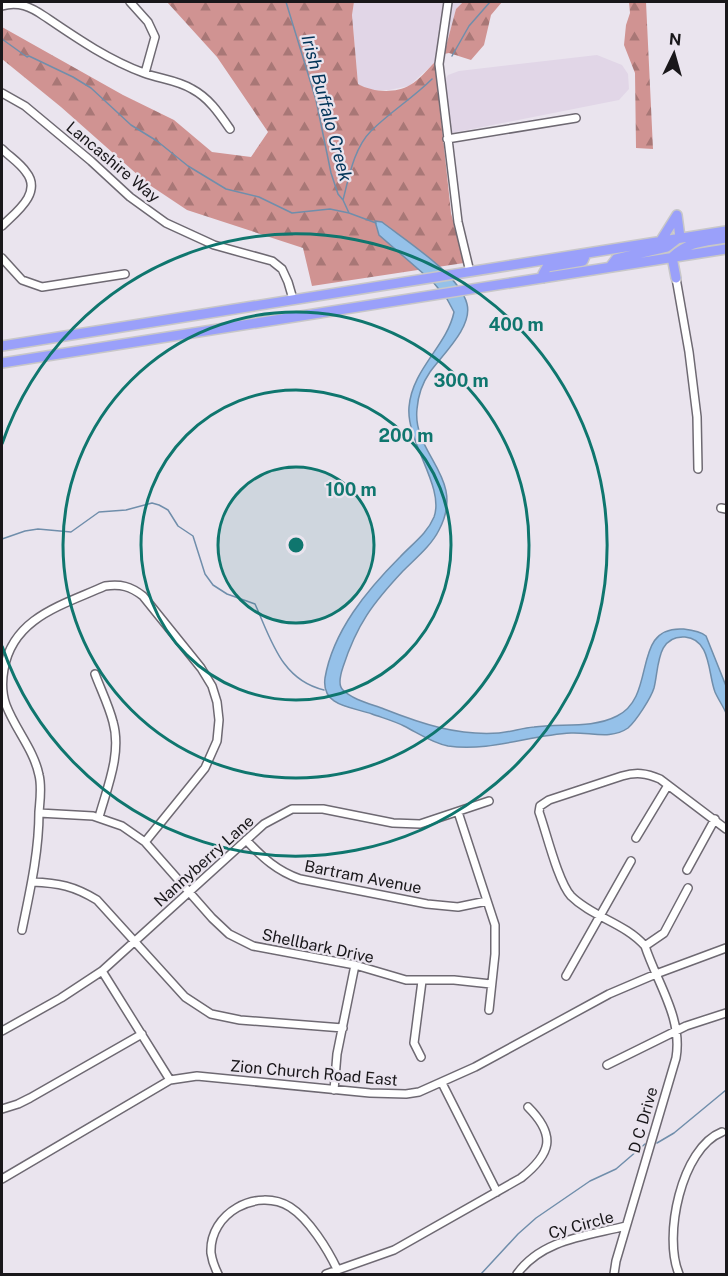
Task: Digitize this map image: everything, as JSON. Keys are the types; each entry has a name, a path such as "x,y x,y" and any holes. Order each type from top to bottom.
{"highway":[{"path":"660,242 677,215 680,237"},
{"path":"2,346 726,231"},
{"path":"610,267 616,259 667,248 680,237"},
{"path":"672,258 683,247 693,243 726,238"},
{"path":"2,363 726,249"},
{"path":"544,278 543,274 547,267 583,261 586,254"},
{"path":"676,279 686,255"},
{"path":"672,258 676,279"}],"street":[{"path":"130,2 148,22 155,37 145,73"},
{"path":"447,2 440,64 458,222 470,272"},
{"path":"2,6 18,3 34,9 102,53 145,73 169,79 193,89 211,102 230,129"},
{"name":"Lancashire Way","path":"2,93 25,106 130,197 166,224 214,245 272,261 282,269 293,299"},
{"path":"447,140 576,118"},
{"path":"2,149 26,171 31,188 27,202 2,226"},
{"path":"2,258 22,280 42,287 125,274"},
{"path":"676,279 691,363 697,417 698,469"},
{"path":"22,930 39,841 39,774 34,758 5,703 3,675 6,659 13,641 24,627 40,616 105,586 126,586 143,596 201,668 212,686 217,702 219,720 217,741 205,768 145,842"},
{"path":"95,674 116,736 112,770 99,817"},
{"path":"688,888 664,933 645,946 636,935 600,915 567,891 539,812 540,806 549,800 633,773 649,774 668,784 726,828"},
{"path":"636,838 668,784"},
{"name":"Nannyberry Lane","path":"2,1031 61,998 102,971 246,840 264,825 292,809 323,809 393,823 420,824 489,801"},
{"path":"458,812 495,925 495,954 489,1010"},
{"name":"Shellbark Drive","path":"39,813 99,817 122,826 145,842 188,892 229,934 254,946 355,965 406,980 454,980 491,984"},
{"path":"687,870 715,819"},
{"name":"Bartram Avenue","path":"246,840 263,859 284,873 300,879 437,905 458,907 487,901"},
{"path":"566,976 631,861"},
{"path":"32,882 59,884 79,889 97,900 185,997 211,1014 240,1020 343,1028"},
{"name":"D C Drive","path":"614,1275 626,1226 676,1058 678,1037 645,946"},
{"name":"Zion Church Road East","path":"2,1179 170,1080 196,1076 406,1095 419,1092 442,1083 609,994 726,948"},
{"path":"334,1089 337,1054 355,965"},
{"path":"102,971 170,1080"},
{"path":"421,1057 414,1043 422,981"},
{"path":"607,1065 677,1030 726,1013"},
{"path":"2,1109 30,1098 142,1034"},
{"path":"442,1083 496,1192"},
{"path":"326,1275 394,1250 521,1178 538,1164 543,1157 546,1136 541,1120 528,1107"},
{"path":"680,1275 674,1261 672,1242 674,1215 680,1193 703,1145 722,1132"},
{"path":"218,1275 211,1252 213,1239 222,1220 240,1204 255,1200 273,1201 290,1207 303,1218 338,1269"},
{"name":"Cy Circle","path":"517,1275 524,1266 549,1246 626,1226"}],"shaded area":[{"path":"354,2 463,2 456,9 444,54 409,86 389,90 369,90 358,84 352,15"},
{"path":"597,55 622,65 628,74 629,89 619,100 452,133 449,129 443,83 448,75 459,71"}],"green space":[{"path":"167,2 354,2 352,15 358,84 377,90 398,90 420,78 435,62 451,213 464,263 312,286 303,248 187,210 148,184 61,107 2,59 2,27 123,95 174,120 212,152 251,157 268,132 217,57"},
{"path":"463,2 502,2 491,15 484,45 471,60 449,53 444,54 456,9"},
{"path":"629,2 646,2 653,149 636,148 635,73 624,45 630,13"}],"water":[{"path":"375,221 382,222 443,270 462,293 468,313 461,331 425,380 417,409 422,440 437,467 447,495 446,511 432,541 383,593 360,626 342,670 341,688 362,701 412,720 469,733 499,733 544,726 597,723 617,716 629,706 637,694 650,650 656,639 667,631 683,629 706,636 726,686 726,713 715,692 704,651 700,644 685,637 669,641 664,647 658,663 654,688 647,703 628,728 615,734 556,734 479,747 448,746 404,726 340,704 328,695 325,678 329,661 335,644 353,612 375,583 427,529 434,517 436,505 430,478 413,435 409,407 416,381 444,336 454,312 433,282 379,235"}],"waterway":[{"name":"Irish Buffalo Creek","path":"286,2 316,100 331,173 338,194 349,213 376,223"},
{"path":"452,56 469,26 490,2"},
{"path":"2,39 27,57 73,77 91,88 131,125 157,141 188,166 226,189 259,197 292,213 330,209 349,213"},
{"path":"343,200 353,163 365,138 378,124 432,79"},
{"path":"2,539 38,529 71,532 99,512 126,510 152,503 159,505 168,510 178,526 193,536 205,574 213,585 227,594 255,604 287,668 309,685 324,690"},
{"path":"657,1143 674,1133 726,1090"},
{"path":"481,1274 536,1218 590,1181 616,1169 645,1144"}]}
